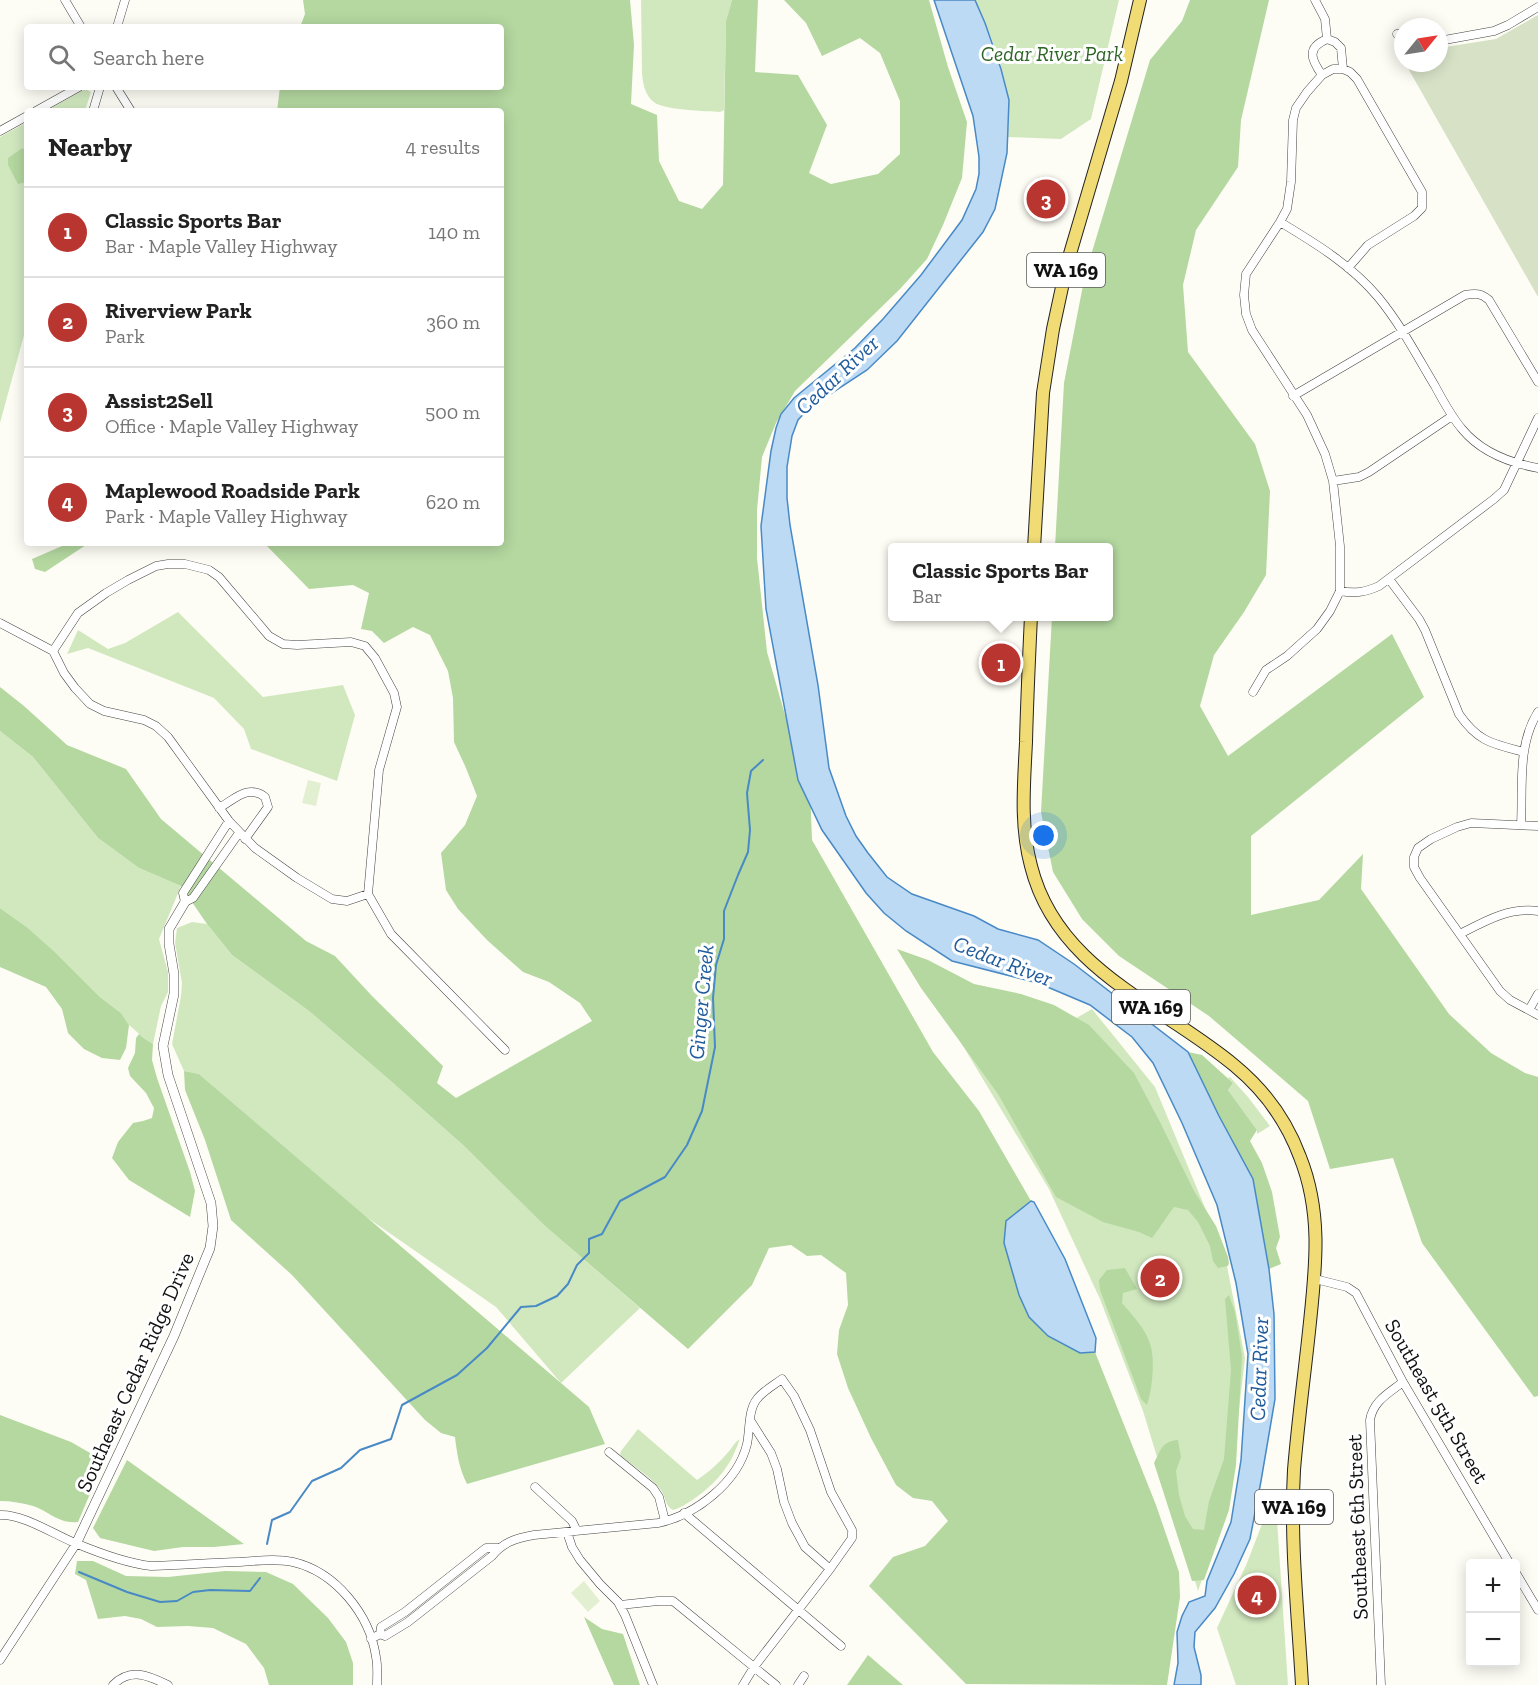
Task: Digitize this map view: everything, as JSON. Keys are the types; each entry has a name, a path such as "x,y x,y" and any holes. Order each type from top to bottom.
{"main road":[{"name":"WA 169","path":"1034,543 1043,401 1053,329 1067,264 1121,81 1140,0"},
{"name":"WA 169","path":"1031,621 1023,811 1026,848 1038,889 1064,934 1100,971 1229,1061 1253,1083 1270,1103 1292,1138 1307,1176 1316,1220 1315,1279 1294,1471 1293,1528 1302,1685"}],"street":[{"path":"65,0 79,24"},
{"path":"118,24 125,0"},
{"path":"1315,0 1325,19 1327,39"},
{"path":"1448,39 1494,31 1538,7"},
{"path":"1322,75 1312,57 1313,49 1318,43 1327,39 1335,42 1341,48 1343,69"},
{"path":"1253,692 1266,670 1287,656 1317,629 1330,611 1340,591 1340,546 1333,481 1307,415 1252,330 1246,314 1244,295 1246,274 1287,209 1293,120 1296,108 1322,75 1333,69 1343,69 1357,79 1422,192 1422,208 1414,216 1368,245 1348,268"},
{"path":"41,108 74,90"},
{"path":"94,108 99,90"},
{"path":"118,90 129,108"},
{"path":"0,131 24,118"},
{"path":"1280,222 1319,245 1377,295 1403,331 1452,416 1463,430 1489,452 1516,464 1538,468"},
{"path":"1293,396 1465,295 1476,294 1482,294 1489,300 1538,382"},
{"path":"1333,481 1359,477 1452,416"},
{"path":"1340,591 1352,594 1380,586 1494,499 1504,490 1538,418"},
{"path":"53,651 78,613 128,580 156,566 168,564 185,564 209,570 219,577 269,636 283,644 351,642 365,646 375,658 394,693 397,707 379,770 368,894 391,934 505,1050"},
{"path":"1389,579 1422,625 1459,714 1467,725 1476,735 1492,744 1524,752"},
{"path":"0,623 53,651 70,681 90,704 104,711 144,720 156,726 168,737 229,821 255,848 297,878 332,899 347,901 368,894"},
{"path":"1521,825 1524,752 1529,730 1538,712"},
{"name":"Southeast Cedar Ridge Drive","path":"76,1544 174,1336 210,1248 213,1226 211,1203 168,1075 163,1046 174,994 169,929 185,902 193,898 268,807 265,797 249,791 219,808"},
{"name":"Southeast Cedar Ridge Drive","path":"185,902 183,893 229,821"},
{"path":"1538,826 1471,823 1431,839 1418,848 1413,857 1414,867 1420,878 1500,991 1538,1016"},
{"path":"1460,934 1488,919 1512,912 1538,911"},
{"path":"1528,1010 1538,994"},
{"name":"Southeast 5th Street","path":"1315,1279 1347,1287 1356,1293 1403,1382 1508,1559"},
{"path":"371,1639 380,1634 381,1627 405,1612 486,1548 498,1548 520,1537 665,1521 707,1499 733,1474 741,1460 756,1400 782,1379 794,1396 810,1430 831,1492 852,1530 852,1538 754,1667 743,1685"},
{"name":"Southeast 6th Street","path":"1381,1685 1370,1420 1372,1411 1378,1402 1403,1382"},
{"path":"750,1420 771,1453 792,1523 805,1547 830,1569"},
{"path":"609,1452 653,1488 659,1497 665,1521"},
{"path":"535,1487 572,1521 577,1531"},
{"path":"684,1513 841,1646"},
{"path":"0,1515 18,1518 76,1544 132,1564 151,1566 271,1560 292,1562 310,1568 327,1577 354,1605 371,1639 376,1657 377,1685"},
{"path":"567,1532 580,1560 620,1605 653,1685"},
{"path":"0,1660 76,1544"},
{"path":"1520,1581 1538,1611"},
{"path":"620,1605 673,1601 776,1685"},
{"path":"113,1685 125,1676 149,1676 168,1685"},
{"path":"798,1685 804,1676"}],"green space":[{"path":"303,0 630,0 634,45 631,104 657,115 659,161 679,201 702,209 723,185 726,21 732,0 758,0 755,72 798,75 827,125 809,173 831,184 878,174 900,154 900,101 880,53 860,38 822,56 806,23 784,0 929,0 967,122 962,178 927,259 900,289 795,391 776,423 762,457 757,510 757,558 767,652 785,715 810,788 812,840 933,1052 979,1111 1031,1201 1006,1221 1004,1243 1019,1295 1029,1317 1080,1353 1095,1352 1156,1505 1179,1572 1180,1597 1167,1685 966,1684 869,1586 893,1557 925,1546 948,1521 932,1501 913,1498 896,1485 848,1388 837,1354 839,1330 848,1305 846,1273 821,1255 807,1256 791,1245 769,1248 752,1285 688,1349 545,1226 463,1145 385,1076 309,1011 232,955 181,886 139,868 98,838 33,757 0,731 0,687 67,745 126,769 161,819 306,941 335,956 443,1066 437,1083 456,1098 592,1021 580,1003 549,982 523,972 487,940 458,909 446,890 441,853 465,825 477,796 454,742 453,698 448,671 430,635 413,627 384,643 372,631 361,629 369,593 353,585 309,589 267,546 504,546 504,108 277,108 280,90 504,90 504,24 301,24 305,14"},
{"path":"641,0 732,0 726,21 724,110 720,112 668,107 655,103 649,97 642,74"},
{"name":"Cedar River Park","path":"975,0 1119,0 1091,119 1061,139 1008,137 1009,104 1003,74 991,36"},
{"path":"1190,0 1269,0 1241,120 1238,167 1196,230 1183,285 1188,352 1255,444 1270,491 1266,575 1214,655 1200,706 1228,756 1392,634 1424,697 1251,836 1251,915 1319,900 1363,854 1361,889 1449,1014 1491,1053 1525,1073 1538,1077 1538,1396 1534,1397 1422,1243 1393,1158 1330,1169 1308,1101 1209,1016 1119,956 1082,919 1053,872 1041,812 1052,621 1113,621 1113,543 1055,543 1064,383 1085,275 1150,60 1182,21"},
{"path":"1538,15 1538,297 1410,72 1448,72 1448,47 1496,39"},
{"path":"83,90 91,92 86,108 51,108"},
{"path":"24,124 24,335 0,423 0,137"},
{"path":"24,148 24,183 18,184 8,165 8,158"},
{"path":"62,546 84,546 45,572 35,569 32,559"},
{"path":"178,612 263,697 343,685 355,715 337,781 251,749 244,729 214,698 88,648 67,654 78,630 108,649 125,643"},
{"path":"0,731 33,757 98,838 139,868 181,886 159,939 168,972 168,992 161,1006 153,1044 129,1025 121,1013 100,997 28,928 0,908"},
{"path":"308,780 321,783 316,806 302,803"},
{"path":"0,908 28,928 100,997 121,1013 129,1025 126,1048 120,1060 102,1058 84,1049 68,1033 62,1009 46,987 0,967"},
{"path":"192,922 207,924 232,955 309,1011 385,1076 463,1145 545,1226 640,1308 561,1383 496,1307 362,1214 199,1074 184,1071 172,1044 182,983 175,943 177,928"},
{"path":"897,949 928,960 974,984 1021,994 1054,1005 1089,1025 1134,1073 1194,1191 1216,1226 1228,1257 1228,1266 1218,1268 1213,1261 1210,1246 1198,1222 1188,1210 1174,1207 1152,1238 1103,1222 1056,1197 998,1094 921,988"},
{"path":"918,971 1066,1024 1092,1009 1155,1087 1225,1256 1245,1358 1228,1505 1198,1591 1143,1411 1100,1299 1049,1189"},
{"path":"139,1034 153,1044 152,1060 157,1078 190,1172 195,1191 190,1217 129,1180 112,1158 118,1142 133,1123 152,1118 154,1108 146,1093 130,1076 128,1068 135,1053 136,1038"},
{"path":"1188,1052 1202,1055 1233,1083 1228,1090 1257,1130 1250,1141 1262,1163 1272,1192 1280,1237 1276,1248 1281,1264 1269,1269 1253,1179"},
{"path":"184,1071 199,1074 589,1407 605,1444 467,1484 459,1461 455,1437 441,1433 425,1420 292,1275 231,1220 205,1140 185,1090"},
{"path":"1230,1077 1270,1126 1257,1134 1257,1130 1228,1090 1233,1083 1228,1078"},
{"path":"1125,1268 1137,1289 1123,1293 1122,1303 1143,1329 1152,1354 1152,1376 1147,1405 1141,1399 1100,1290 1099,1280 1107,1270"},
{"path":"1229,1295 1235,1312 1242,1356 1236,1465 1229,1510 1204,1580 1192,1581 1154,1463 1165,1444 1178,1440 1181,1457 1176,1471 1185,1516 1193,1529 1204,1530 1209,1501 1224,1459 1231,1370 1225,1299"},
{"path":"0,1415 71,1442 104,1461 78,1522 65,1521 29,1505 0,1501"},
{"path":"638,1429 697,1480 719,1462 740,1439 730,1462 721,1475 694,1499 673,1510 668,1506 657,1485 620,1455"},
{"path":"127,1460 244,1544 154,1551 100,1538 93,1528"},
{"path":"1275,1490 1288,1685 1236,1685 1217,1628 1247,1563"},
{"path":"77,1561 93,1561 126,1576 168,1577 225,1571 266,1572 293,1584 328,1618 346,1642 353,1663 353,1685 269,1685 264,1668 246,1644 213,1628 157,1627 141,1619 125,1616 98,1619 86,1580 75,1574"},
{"path":"584,1581 600,1601 588,1612 571,1593"},
{"path":"584,1617 602,1629 623,1634 640,1685 614,1685"},
{"path":"868,1655 903,1685 847,1685"}],"water":[{"name":"Cedar River","path":"934,0 975,0 1001,69 1009,100 1007,153 995,209 983,232 897,341 867,370 809,408 798,420 792,436 787,467 790,525 818,685 829,768 846,816 868,853 887,877 912,894 974,916 998,929 1038,940 1074,964 1188,1052 1253,1179 1269,1269 1274,1314 1275,1399 1250,1539 1215,1608 1195,1632 1194,1647 1201,1675 1201,1685 1174,1685 1178,1663 1177,1632 1189,1602 1205,1596 1207,1581 1231,1522 1241,1460 1248,1354 1236,1283 1217,1205 1153,1063 1132,1037 1090,1005 1038,983 952,961 906,931 884,913 866,893 822,830 798,780 766,609 761,526 771,451 781,414 794,398 855,348 883,319 921,275 962,220 976,189 979,157 973,116"},
{"path":"1031,1201 1034,1202 1065,1259 1096,1338 1095,1352 1080,1353 1048,1336 1029,1317 1019,1295 1004,1243 1006,1221"}],"waterway":[{"name":"Ginger Creek","path":"267,1544 272,1520 290,1512 312,1481 341,1468 360,1450 391,1439 402,1405 457,1375 487,1348 521,1307 536,1306 557,1296 568,1284 577,1265 589,1253 589,1239 602,1234 620,1201 665,1177 687,1145 702,1111 715,1047 713,998 716,965 724,939 724,911 748,852 750,830 747,793 751,771 763,760"},
{"name":"Ginger Creek","path":"79,1572 127,1592 160,1602 177,1601 193,1592 250,1591 260,1578"}],"place":[{"name":"Assist2Sell","path":"1046,199"},
{"name":"Classic Sports Bar","path":"1001,663"},
{"name":"Riverview Park","path":"1160,1278"},
{"name":"Maplewood Roadside Park","path":"1257,1595"}]}
